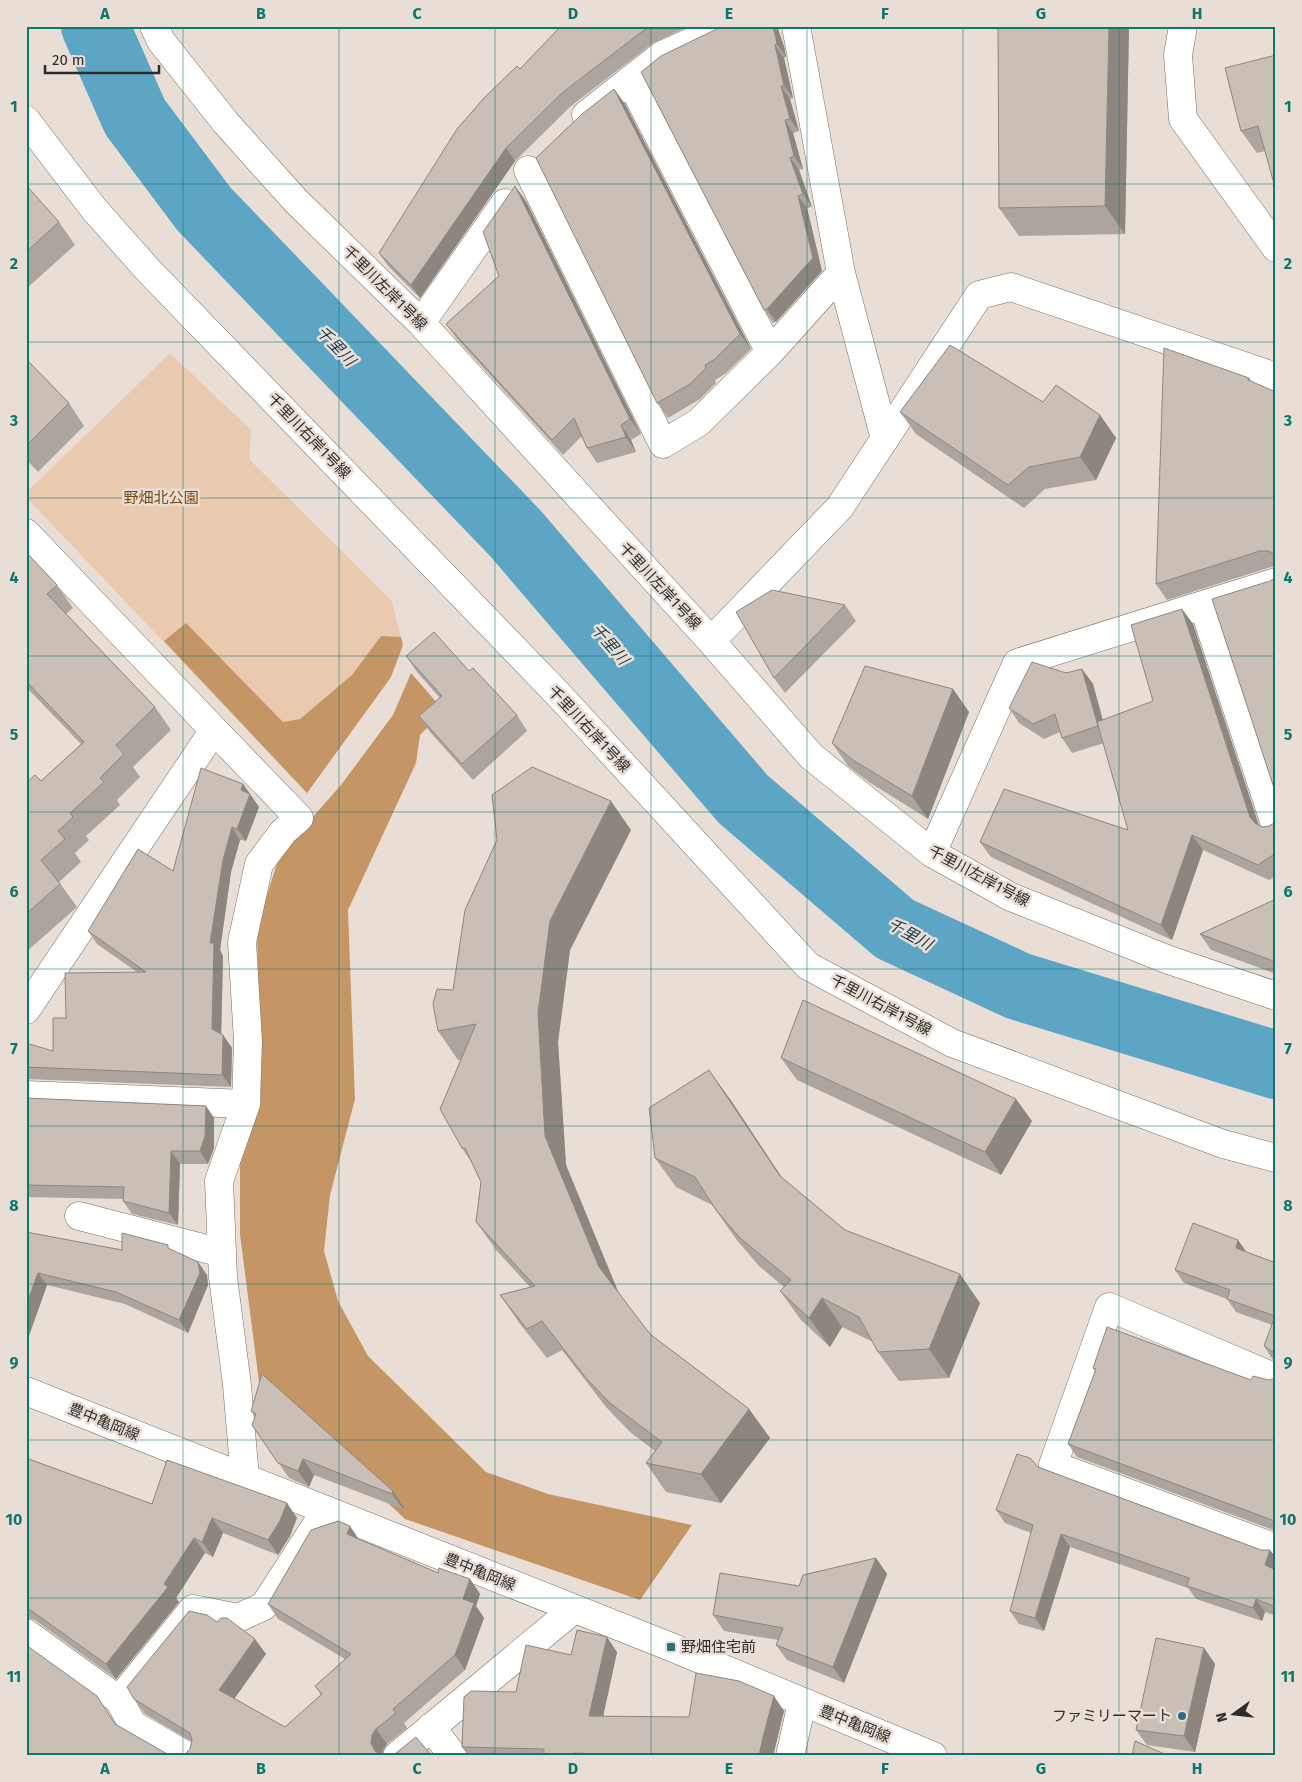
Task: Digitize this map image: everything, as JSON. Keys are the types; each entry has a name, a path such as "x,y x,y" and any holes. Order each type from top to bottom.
{"street":[{"name":"千里川左岸1号線","path":"154,26 162,42 226,123 296,201 421,323 711,641 811,756 932,853 1011,896 1169,960 1276,996"},
{"path":"569,130 662,55 727,26"},
{"path":"796,26 841,273 885,439"},
{"path":"1183,26 1178,55 1183,119 1276,248"},
{"path":"630,80 770,352"},
{"name":"千里川右岸1号線","path":"26,120 94,210 148,270 557,693 808,966 952,1042 1223,1144 1276,1158"},
{"path":"421,323 528,170 548,150"},
{"path":"528,170 663,444 700,422 770,352 841,273"},
{"path":"711,641 840,507 979,296 1011,287 1276,377"},
{"path":"26,532 298,818 283,832 259,864 242,942 248,1041 246,1104 219,1181 222,1253 245,1478"},
{"path":"932,853 1017,663 1276,582"},
{"path":"1203,605 1276,827"},
{"path":"26,1014 26,1010 214,730"},
{"path":"26,1095 246,1104"},
{"path":"79,1216 222,1253"},
{"path":"1276,1378 1109,1308 1053,1465 1276,1548"},
{"name":"豊中亀岡線","path":"26,1391 574,1609 933,1756"},
{"path":"119,1700 193,1609 238,1618 264,1606 326,1510"},
{"path":"397,1756 574,1609"},
{"path":"26,1633 119,1700 133,1725 187,1756"},
{"path":"790,1756 802,1702"},
{"path":"431,1727 453,1756"}],"green space":[{"name":"野畑北公園","path":"170,353 251,430 249,459 392,601 403,645 391,677 307,793 26,497 26,493"}],"shaded area":[{"path":"186,623 283,722 300,719 352,675 381,636 401,637 403,645 391,677 307,793 164,641"},
{"path":"411,673 444,711 420,735 416,763 348,910 355,1099 330,1195 324,1251 338,1301 368,1356 486,1472 548,1494 692,1525 640,1600 405,1519 259,1382 240,1234 240,1157 261,1103 257,927 280,854 341,785 393,715"}],"building":[{"path":"561,26 652,26 644,30 562,93 506,148 411,285 379,253 457,129 484,98 517,66 520,69"},
{"path":"723,26 772,26 784,86 781,86 790,119 785,120 794,156 790,158 803,194 798,196 813,258 764,310 641,72 661,56"},
{"path":"998,26 1109,26 1105,206 999,208"},
{"path":"1276,55 1276,191 1258,126 1241,131 1225,68"},
{"path":"614,89 740,334 715,359 705,365 706,368 690,384 657,403 536,158 582,114"},
{"path":"26,185 59,222 26,252"},
{"path":"515,186 630,419 621,425 626,437 587,448 574,418 552,440 446,324 499,276 483,232"},
{"path":"950,345 1043,402 1056,385 1100,415 1080,457 1029,467 1008,485 900,412"},
{"path":"1164,348 1249,378 1248,380 1276,392 1276,555 1269,551 1260,551 1156,584"},
{"path":"26,359 69,403 26,446"},
{"path":"26,552 57,585 47,594 155,707 116,745 124,754 100,778 104,782 70,813 73,817 58,831 65,839 41,860 60,884 26,914 26,783 35,775 41,781 84,742 26,681"},
{"path":"1276,577 1276,794 1212,599 1270,581"},
{"path":"772,590 845,605 774,678 736,612"},
{"path":"1182,609 1250,817 1262,827 1276,822 1276,853 1258,865 1192,835 1161,925 980,842 1004,789 1128,830 1097,722 1153,701 1131,625"},
{"path":"434,632 469,671 473,668 517,715 462,764 419,716 442,696 406,656"},
{"path":"1032,662 1066,673 1082,669 1098,726 1062,738 1055,714 1033,724 1009,708"},
{"path":"865,666 953,689 912,796 853,760 832,743"},
{"path":"532,767 611,801 550,921 538,1013 545,1136 599,1267 650,1334 749,1409 701,1474 646,1463 662,1442 610,1403 586,1378 542,1321 527,1329 500,1295 535,1286 476,1222 481,1182 465,1148 462,1148 440,1109 476,1024 438,1031 433,1004 437,989 453,990 465,910 497,840 492,795"},
{"path":"201,768 243,784 241,790 250,794 237,829 232,827 223,860 210,943 214,943 212,1029 223,1035 222,1075 26,1067 26,1043 53,1051 53,1018 66,1018 65,973 146,972 88,931 138,849 173,871"},
{"path":"1276,899 1276,962 1200,934"},
{"path":"803,1000 1016,1099 985,1152 781,1058"},
{"path":"709,1070 780,1176 845,1230 960,1274 929,1349 878,1352 859,1317 822,1298 809,1318 780,1291 791,1280 739,1237 716,1210 695,1177 655,1158 649,1108"},
{"path":"26,1098 206,1106 205,1136 200,1151 171,1151 169,1213 123,1201 124,1187 26,1185"},
{"path":"1193,1223 1238,1240 1236,1248 1276,1263 1276,1354 1264,1346 1275,1316 1227,1299 1230,1290 1175,1270"},
{"path":"26,1232 122,1250 122,1233 168,1245 168,1248 198,1262 200,1273 179,1320 116,1292 38,1273 26,1306"},
{"path":"1107,1327 1251,1380 1253,1376 1269,1380 1276,1378 1276,1523 1068,1444 1096,1369 1093,1368"},
{"path":"262,1374 393,1491 392,1494 303,1459 298,1471 278,1463 252,1425 256,1414 251,1411"},
{"path":"1017,1454 1030,1458 1038,1467 1261,1550 1270,1550 1265,1565 1276,1570 1276,1607 1256,1599 1253,1608 1187,1586 1189,1578 1061,1534 1035,1618 1010,1611 1033,1525 996,1510"},
{"path":"26,1458 152,1504 167,1460 287,1503 280,1521 268,1540 212,1518 202,1542 194,1538 164,1584 168,1587 106,1664 26,1607"},
{"path":"338,1521 350,1526 347,1534 438,1573 439,1568 470,1579 463,1599 474,1603 455,1655 393,1709 396,1713 376,1729 372,1735 371,1743 375,1751 383,1756 180,1756 190,1749 192,1740 190,1733 134,1699 127,1687 189,1611 207,1615 217,1622 221,1618 227,1618 255,1639 219,1690 285,1727 322,1694 315,1686 351,1654 268,1604 311,1530"},
{"path":"876,1558 833,1667 776,1645 783,1628 713,1615 720,1573 799,1586 803,1575"},
{"path":"577,1630 607,1637 589,1716 689,1717 696,1673 739,1681 774,1696 759,1756 633,1756 574,1753 574,1756 544,1756 544,1749 462,1747 464,1697 471,1691 516,1692 526,1645 571,1655"},
{"path":"1156,1638 1204,1648 1184,1736 1136,1730"},
{"path":"26,1645 97,1696 115,1724 169,1755 174,1756 26,1756"},
{"path":"416,1737 432,1756 390,1756 396,1753"},
{"path":"1135,1741 1169,1756 1132,1756"}],"waterway":[{"name":"千里川","path":"95,26 135,117 204,209 516,534 743,799 895,929 1018,986 1276,1065"}],"place":[{"name":"野畑住宅前","path":"671,1647"},
{"name":"ファミリーマート","path":"1182,1716"}]}
